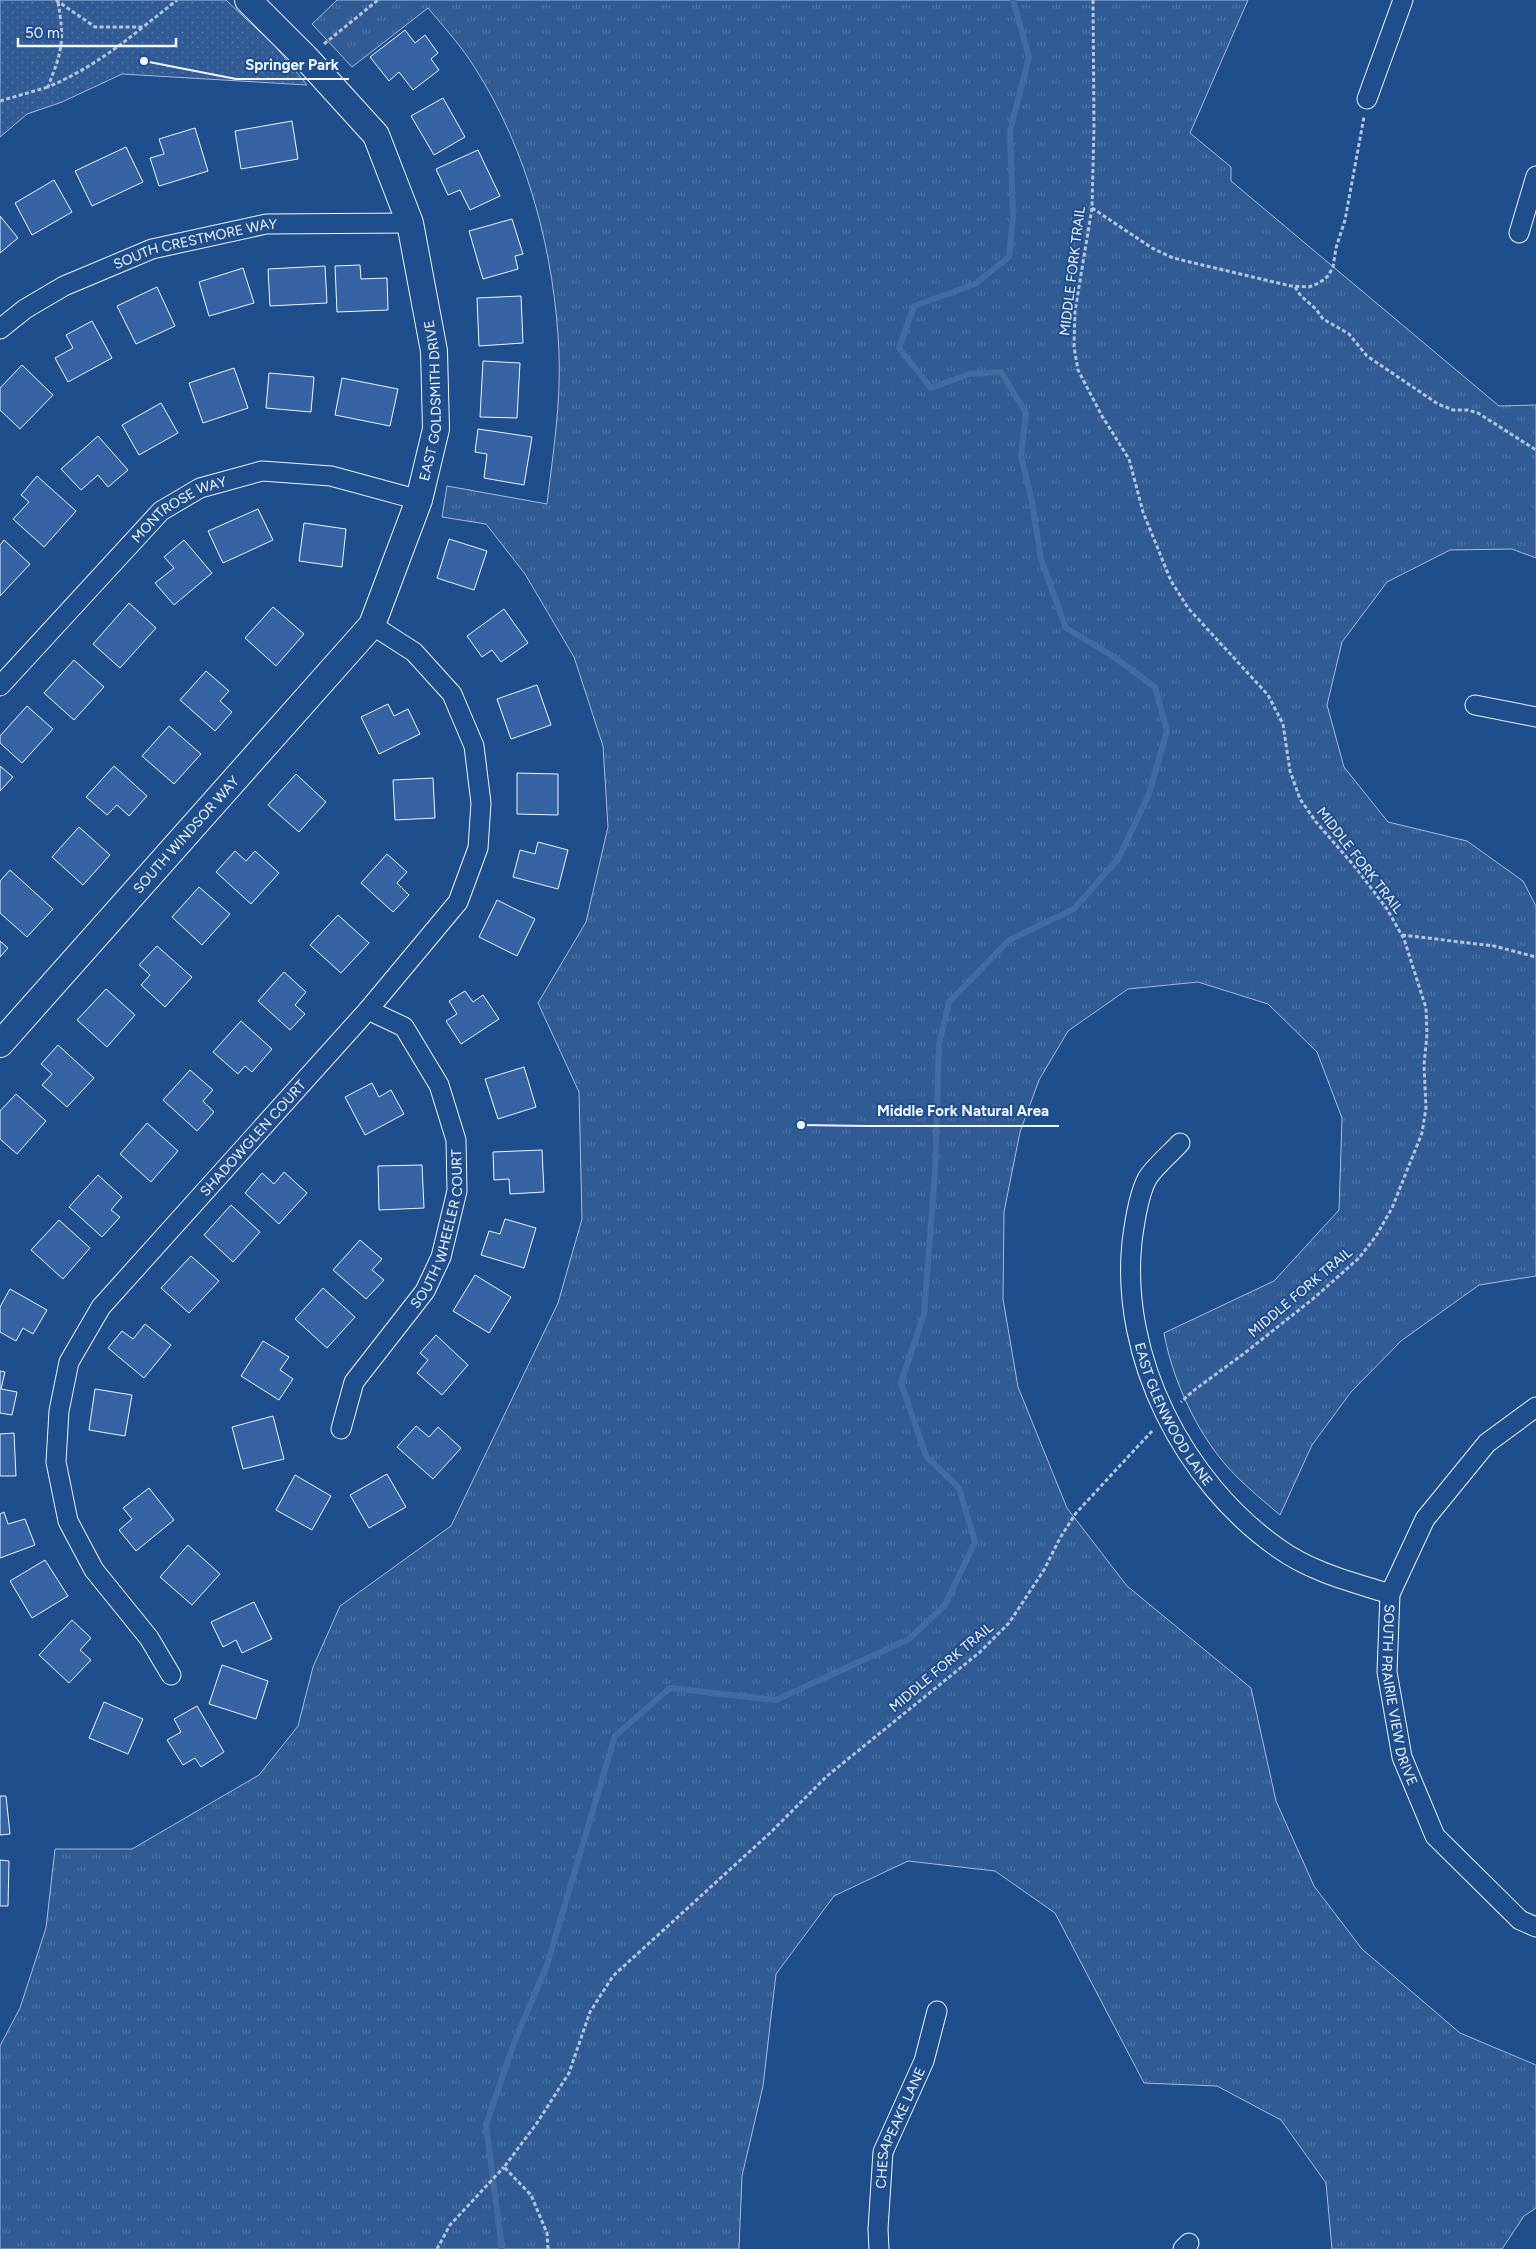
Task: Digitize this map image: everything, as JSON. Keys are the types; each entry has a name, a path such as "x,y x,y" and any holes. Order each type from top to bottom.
{"street":[{"name":"EAST GOLDSMITH DRIVE","path":"248,0 306,58 376,135 410,223 434,351 436,429 419,500 372,625"},
{"path":"1367,99 1403,0"},
{"path":"1519,233 1536,176"},
{"name":"SOUTH CRESTMORE WAY","path":"0,329 25,309 64,286 152,249 266,224 410,223"},
{"name":"MONTROSE WAY","path":"0,686 161,511 200,488 262,471 331,476 419,500"},
{"name":"SHADOWGLEN COURT","path":"171,1675 149,1638 94,1570 68,1521 56,1462 58,1411 69,1362 101,1307 368,1010 458,902 478,848 481,803 474,746 452,694 414,652 372,625"},
{"name":"SOUTH WINDSOR WAY","path":"0,1044 372,625"},
{"path":"1475,705 1536,717"},
{"name":"SOUTH WHEELER COURT","path":"341,1429 354,1382 425,1291 441,1257 457,1191 456,1140 439,1085 404,1027 368,1010"},
{"name":"EAST GLENWOOD LANE","path":"1180,1143 1147,1179 1134,1224 1130,1268 1134,1312 1145,1359 1166,1417 1196,1468 1238,1515 1279,1549 1324,1572 1390,1594"},
{"name":"SOUTH PRAIRIE VIEW DRIVE","path":"1536,1407 1486,1443 1425,1519 1390,1594 1387,1672 1402,1757 1435,1836 1520,1920 1536,1927"},
{"name":"CHESAPEAKE LANE","path":"880,2249 878,2229 883,2152 924,2061 937,2011"}],"path":[{"path":"0,101 48,87 77,75 110,54 178,0"},
{"path":"306,58 378,0"},
{"name":"MIDDLE FORK TRAIL","path":"437,2249 450,2225 504,2167 569,2074 590,2012 613,1976 770,1833 828,1776 980,1652 1009,1623 1044,1570 1060,1538 1076,1513 1143,1439 1193,1391 1314,1298 1359,1258 1376,1236 1392,1208 1422,1133 1426,1108 1424,1066 1427,1034 1426,1008 1402,935 1388,909 1316,822 1300,799 1290,771 1282,724 1268,695 1188,608 1172,581 1143,512 1129,459 1102,416 1078,370 1074,347 1075,311 1092,208 1094,127 1093,0"},
{"path":"57,1 95,27 143,27"},
{"path":"48,87 62,51 63,30 57,1"},
{"path":"1092,208 1152,248 1173,258 1295,286 1309,287 1319,283 1328,276 1333,267 1336,248 1345,220 1367,99"},
{"path":"1295,286 1301,296 1316,308 1323,319 1349,334 1367,356 1424,395 1453,410 1468,410 1478,414 1536,450"},
{"path":"1402,935 1494,946 1536,957"},
{"path":"504,2167 531,2195 547,2233 548,2249"}],"green space":[{"path":"0,0 226,0 276,47 307,85 122,74 62,102 27,114 0,137"},
{"path":"337,0 1248,0 1190,133 1231,167 1231,181 1499,406 1536,405 1536,558 1512,549 1450,550 1387,582 1342,642 1327,705 1344,767 1388,822 1467,841 1523,881 1536,906 1536,1276 1479,1285 1401,1341 1351,1392 1312,1445 1280,1515 1223,1462 1200,1428 1181,1391 1168,1352 1164,1333 1274,1281 1339,1210 1342,1118 1317,1052 1268,1004 1198,982 1128,989 1068,1031 1039,1080 1020,1132 1004,1212 1003,1299 1018,1387 1067,1508 1127,1586 1251,1688 1276,1801 1314,1886 1362,1949 1460,2033 1536,2065 1536,2208 1524,2216 1502,2249 1332,2249 1326,2183 1281,2120 1217,2086 1144,2083 1055,1913 995,1871 908,1861 834,1896 776,1974 763,2086 742,2176 739,2249 0,2249 0,2046 20,2008 46,1928 55,1849 132,1849 259,1775 298,1726 313,1667 340,1606 451,1526 558,1303 582,1219 579,1092 538,1003 586,922 608,827 603,746 574,657 525,574 486,524 442,517 447,486 547,504 559,391 559,353 552,279 545,242 524,169 510,134 494,100 475,68 453,37 428,8 352,67 312,24"}],"building":[{"path":"405,30 415,43 425,35 438,53 431,59 439,70 413,90 399,72 389,81 370,57"},
{"path":"443,98 465,137 434,155 411,116"},
{"path":"292,121 298,159 241,169 235,131"},
{"path":"195,128 208,171 159,186 150,158 164,154 159,139"},
{"path":"126,147 143,182 92,206 75,171"},
{"path":"478,150 500,196 470,210 460,190 448,195 436,169"},
{"path":"54,180 72,212 32,235 15,203"},
{"path":"0,216 18,238 0,253"},
{"path":"512,219 523,254 515,256 518,269 483,279 469,231"},
{"path":"360,265 361,279 387,278 388,310 337,312 335,266"},
{"path":"325,266 327,303 270,306 268,269"},
{"path":"243,268 254,303 209,316 199,282"},
{"path":"157,287 175,326 136,344 117,306"},
{"path":"521,296 523,343 479,346 477,298"},
{"path":"92,321 112,358 68,382 55,358 73,348 66,335"},
{"path":"483,361 520,363 517,418 480,417"},
{"path":"22,365 53,395 20,429 0,410 0,388"},
{"path":"234,368 248,408 203,423 189,383"},
{"path":"269,373 314,377 311,412 266,408"},
{"path":"342,378 398,389 390,426 335,415"},
{"path":"161,403 178,433 139,455 122,425"},
{"path":"478,429 532,437 524,485 484,478 487,454 475,452"},
{"path":"98,436 128,470 108,487 98,475 81,490 61,469"},
{"path":"37,476 76,511 44,547 13,519 29,502 21,495"},
{"path":"258,509 273,540 223,563 208,531"},
{"path":"304,523 346,529 342,567 299,561"},
{"path":"449,539 487,551 474,590 437,578"},
{"path":"4,540 30,564 0,596 0,545"},
{"path":"184,540 212,573 174,605 155,583 174,568 164,557"},
{"path":"129,603 156,628 120,668 93,644"},
{"path":"273,607 304,634 276,666 245,638"},
{"path":"504,609 528,643 501,662 492,650 482,657 467,636"},
{"path":"74,660 104,687 74,720 44,693"},
{"path":"206,671 229,691 220,701 232,712 215,731 180,700"},
{"path":"537,685 551,725 511,739 497,699"},
{"path":"388,704 394,716 408,709 420,734 379,754 361,717"},
{"path":"27,706 53,729 22,763 0,743 0,736"},
{"path":"169,726 201,754 174,784 142,756"},
{"path":"0,766 13,777 0,791"},
{"path":"114,766 147,796 129,816 117,805 107,815 86,797"},
{"path":"517,773 558,774 558,815 517,814"},
{"path":"296,774 326,802 299,832 268,805"},
{"path":"433,778 435,818 395,820 393,780"},
{"path":"79,827 110,855 83,885 52,857"},
{"path":"538,842 568,850 558,889 513,877 520,850 535,854"},
{"path":"235,851 246,861 255,851 279,873 251,904 216,872"},
{"path":"387,854 407,872 397,883 409,895 393,912 361,883"},
{"path":"10,870 53,909 27,937 0,913 0,881"},
{"path":"199,887 230,914 202,945 172,917"},
{"path":"497,900 535,919 517,956 479,937"},
{"path":"338,915 369,943 341,973 310,945"},
{"path":"0,941 8,948 0,957"},
{"path":"157,946 192,977 165,1007 141,985 150,975 139,965"},
{"path":"284,972 306,992 295,1005 305,1014 290,1030 258,1001"},
{"path":"106,989 135,1015 107,1047 77,1020"},
{"path":"465,991 473,1002 483,995 499,1019 461,1044 446,1021 457,1014 449,1001"},
{"path":"241,1021 272,1049 252,1072 245,1066 238,1074 213,1052"},
{"path":"58,1045 94,1078 67,1107 42,1085 52,1074 41,1064"},
{"path":"524,1067 536,1107 498,1119 485,1079"},
{"path":"190,1070 213,1090 203,1101 214,1112 197,1131 163,1100"},
{"path":"372,1083 379,1097 391,1090 404,1114 365,1135 345,1097"},
{"path":"16,1094 46,1121 17,1154 0,1139 0,1111"},
{"path":"147,1123 178,1151 151,1182 120,1154"},
{"path":"542,1150 544,1192 510,1194 509,1179 494,1180 493,1152"},
{"path":"422,1165 424,1208 379,1210 378,1166"},
{"path":"284,1172 307,1193 279,1224 245,1193 262,1173 274,1184"},
{"path":"98,1175 122,1197 111,1210 120,1217 102,1237 69,1207"},
{"path":"231,1205 260,1232 233,1262 204,1235"},
{"path":"505,1219 536,1228 524,1268 481,1255 489,1231 500,1234"},
{"path":"59,1220 90,1248 63,1279 31,1250"},
{"path":"360,1240 382,1259 372,1270 384,1280 366,1299 333,1270"},
{"path":"191,1256 219,1281 189,1313 161,1288"},
{"path":"475,1275 511,1297 489,1333 453,1311"},
{"path":"323,1288 355,1317 327,1348 295,1319"},
{"path":"10,1289 47,1310 33,1334 23,1328 16,1341 0,1332 0,1307"},
{"path":"145,1324 171,1345 144,1378 108,1348 122,1331 133,1339"},
{"path":"436,1335 468,1365 442,1395 417,1373 428,1360 420,1353"},
{"path":"263,1341 289,1357 280,1370 293,1379 279,1400 241,1376"},
{"path":"0,1371 5,1372 1,1389 17,1392 12,1415 0,1413"},
{"path":"95,1389 132,1395 125,1436 89,1430"},
{"path":"273,1416 284,1459 243,1469 232,1427"},
{"path":"416,1426 429,1437 438,1427 461,1448 433,1479 397,1447"},
{"path":"14,1433 16,1476 0,1476 0,1434"},
{"path":"387,1474 406,1507 369,1528 350,1495"},
{"path":"295,1475 331,1496 312,1530 276,1510"},
{"path":"149,1488 174,1520 136,1551 119,1530 132,1519 123,1508"},
{"path":"4,1512 8,1524 25,1519 35,1545 0,1558 0,1514"},
{"path":"188,1545 220,1574 192,1605 160,1577"},
{"path":"45,1560 68,1596 32,1618 10,1581"},
{"path":"254,1602 272,1639 242,1653 236,1640 223,1647 211,1622"},
{"path":"72,1620 91,1638 80,1650 91,1660 69,1683 39,1655"},
{"path":"222,1665 268,1681 256,1719 209,1704"},
{"path":"104,1702 143,1719 128,1754 89,1738"},
{"path":"197,1706 224,1752 201,1767 195,1758 183,1765 167,1740 181,1732 174,1719"},
{"path":"0,1796 6,1796 10,1834 0,1835"},
{"path":"0,1860 9,1861 8,1906 0,1906"}],"waterway":[{"path":"502,2249 486,2125 514,2043 547,1965 615,1736 670,1688 776,1700 909,1639 945,1605 975,1542 959,1488 926,1456 901,1383 924,1314 935,1172 939,1044 949,1002 1009,940 1074,909 1118,859 1149,794 1167,731 1155,687 1111,655 1066,628 1041,559 1032,502 1021,456 1026,413 1001,372 969,374 931,388 899,348 914,306 975,284 1009,257 1013,217 1010,131 1029,57 1013,0"}],"place":[{"name":"Springer Park","path":"144,61"},
{"name":"Middle Fork Natural Area","path":"801,1125"}]}
